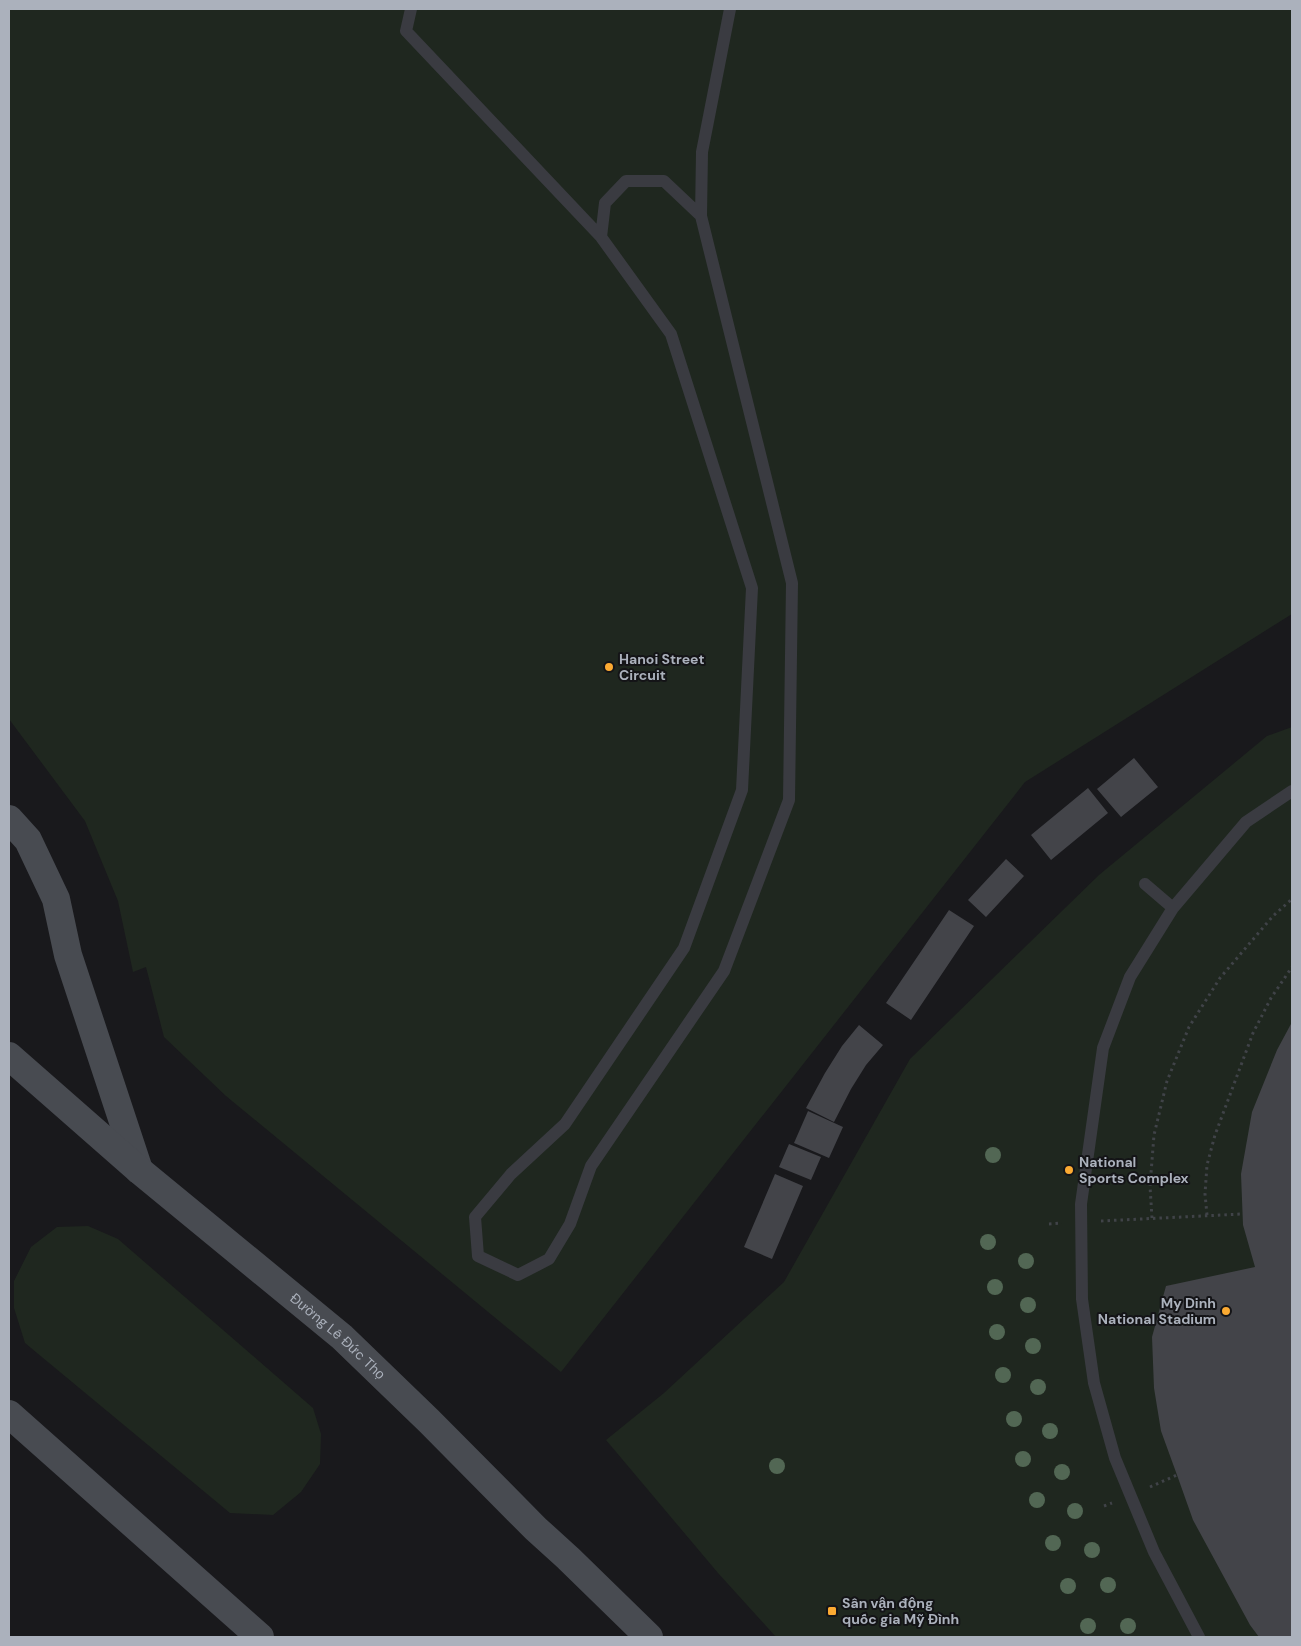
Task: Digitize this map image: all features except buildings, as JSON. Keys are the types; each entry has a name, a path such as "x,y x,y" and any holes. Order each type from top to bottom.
{"main road":[{"path":"9,818 28,840 56,899 68,956 140,1171"},
{"name":"Đường Lê Đức Thọ","path":"9,1056 140,1171 342,1337 430,1421 536,1529 648,1637"},
{"path":"9,1414 260,1637"}],"lane":[{"path":"411,9 406,31 601,237 671,334 752,588 742,790 684,948 566,1124 511,1174 475,1217 478,1256 518,1275 549,1259 570,1224 591,1166 724,971 789,800 792,583 701,216 702,152 730,9"},
{"path":"601,237 605,203 626,181 664,181 701,216"},
{"path":"1199,1637 1154,1552 1115,1458 1094,1383 1082,1299 1081,1204 1103,1048 1130,977 1173,908 1246,822 1292,791"},
{"path":"1145,884 1173,908"}],"path":[{"path":"1152,1218 1150,1186 1154,1135 1167,1080 1189,1026 1220,978 1273,916 1292,899"},
{"path":"1206,1215 1207,1165 1215,1135 1254,1033 1271,998 1292,967"},
{"path":"1049,1224 1242,1214"},
{"path":"1159,1483 1177,1475"}],"shaded area":[{"name":"Hanoi Street Circuit","path":"9,9 1292,9 1292,614 1025,782 561,1372 226,1096 164,1037 146,967 133,972 118,901 85,821 9,719"},
{"name":"National Sports Complex","path":"1292,727 1292,1637 776,1637 718,1573 606,1440 664,1393 784,1282 910,1059 1099,875 1267,736"},
{"path":"88,1226 118,1239 313,1408 321,1434 320,1464 301,1492 273,1515 230,1513 25,1343 14,1308 14,1281 31,1247 57,1227"}],"place":[{"name":"Hanoi Street Circuit","path":"609,667"},
{"name":"National Sports Complex","path":"1069,1170"},
{"name":"My Dinh National Stadium","path":"1226,1311"},
{"name":"Sân vận động quốc gia Mỹ Đình","path":"832,1611"}]}
